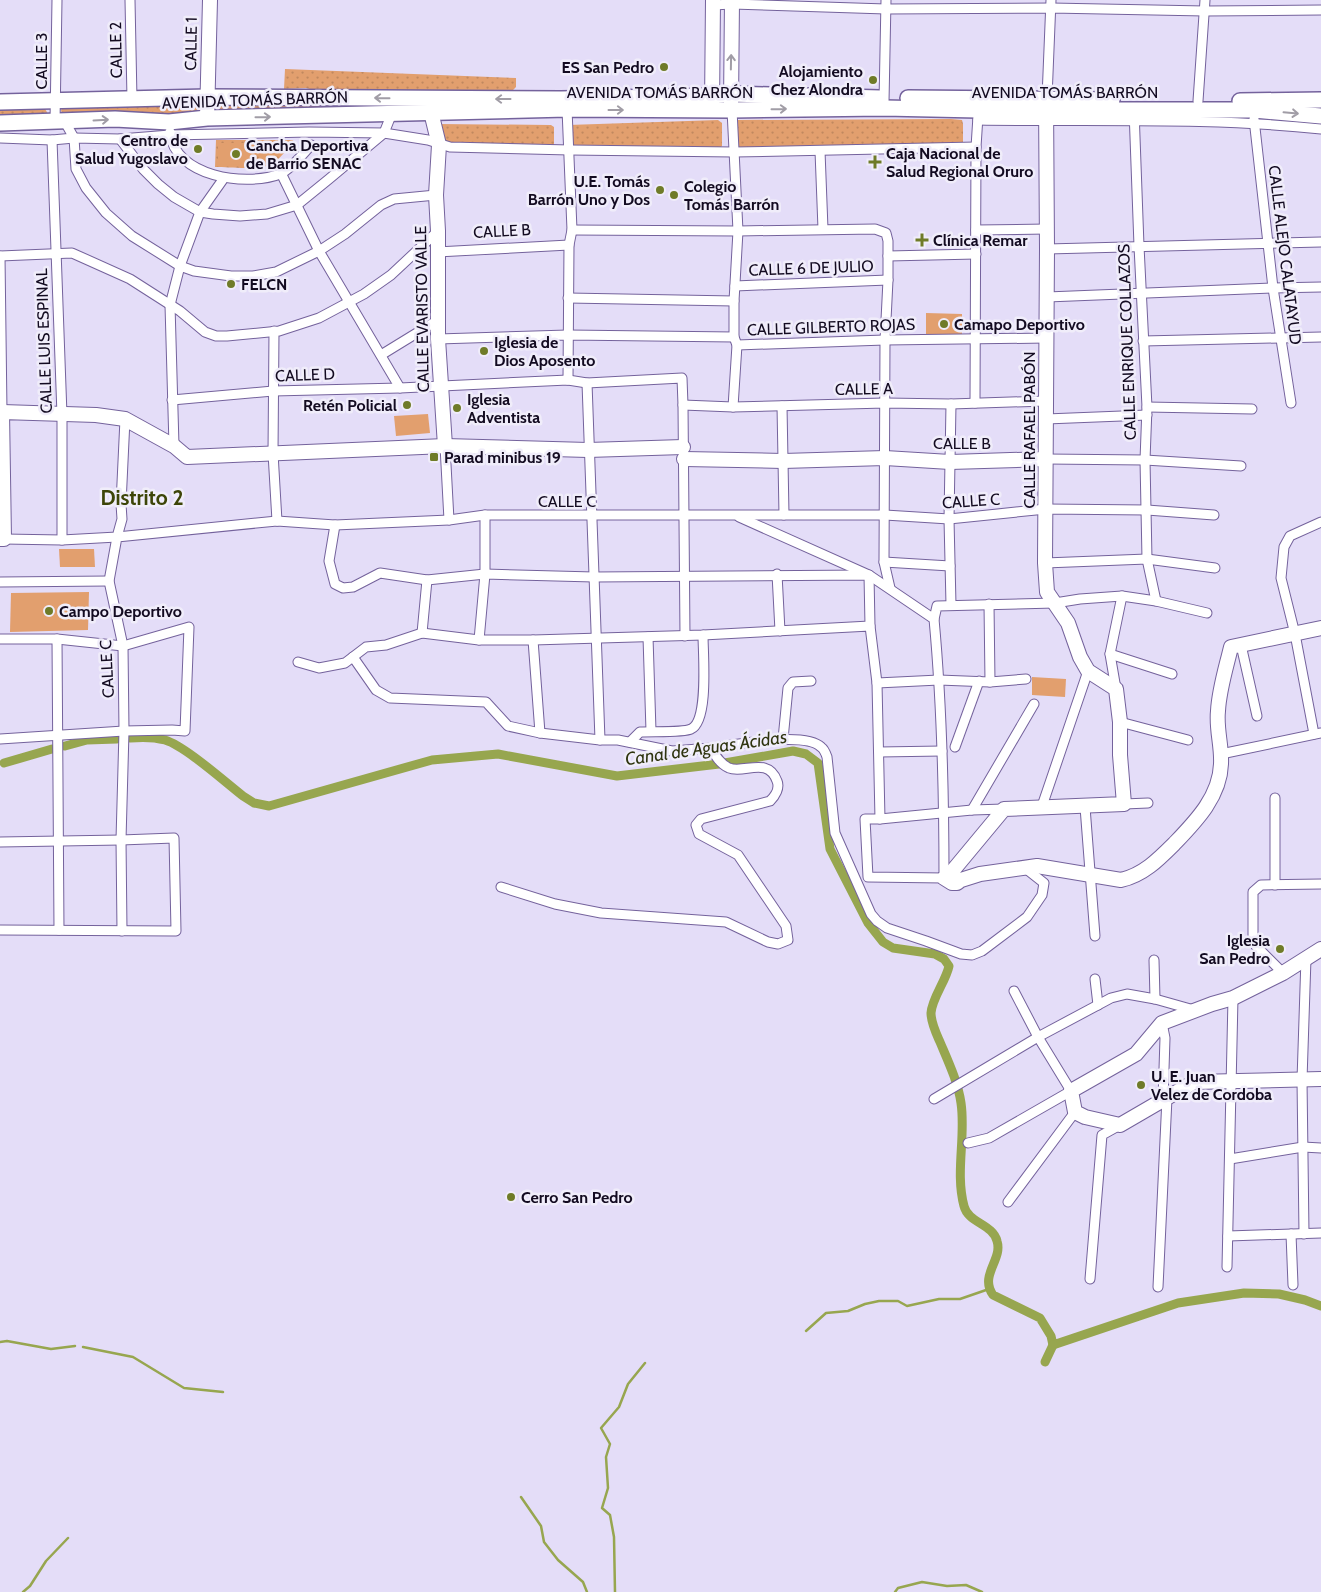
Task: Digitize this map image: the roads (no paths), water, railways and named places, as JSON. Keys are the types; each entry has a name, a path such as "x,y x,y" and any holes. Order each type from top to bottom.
{"main road":[{"name":"AVENIDA TOMÁS BARRÓN","path":"0,102 208,97 567,110 712,103 731,94 1135,115 1321,116"},
{"name":"AVENIDA TOMÁS BARRÓN","path":"0,123 115,119 170,128 206,118 392,113 431,106 561,99 712,103 732,110 884,103 978,115 1198,102 1321,100"}],"street":[{"name":"CALLE 3","path":"56,0 56,102 60,122"},
{"name":"CALLE 2","path":"130,0 132,99"},
{"name":"CALLE 1","path":"206,118 210,0"},
{"path":"1198,102 1205,0"},
{"path":"712,103 713,2 886,5 1051,4 1205,11 1321,10"},
{"path":"732,2 731,94 738,231 734,301 733,407"},
{"name":"CALLE RAFAEL PABÓN","path":"1051,4 1046,110 1045,563 1047,592 1068,624 1080,658 1088,671"},
{"path":"884,103 886,5"},
{"name":"CALLE EVARISTO VALLE","path":"431,106 439,145 436,195 438,339 449,520"},
{"path":"567,110 572,230 568,245 568,380"},
{"path":"120,139 143,169 158,184 174,197 200,212 240,216 267,214 297,205 384,133 392,113"},
{"path":"975,403 976,147 978,115"},
{"name":"CALLE ENRIQUE COLLAZOS","path":"1135,115 1147,411 1145,460 1147,559 1156,602"},
{"path":"1254,117 1321,129"},
{"name":"CALLE ALEJO CALATAYUD","path":"1254,117 1273,288 1291,403"},
{"path":"60,122 74,138 76,169 86,188 106,212 132,236 180,266 194,271 231,276 253,276 276,272 319,251 346,234 381,205 394,199 436,195"},
{"path":"0,138 52,140 74,138 120,139 170,128 384,133 428,140 450,147 570,150 734,152 976,147"},
{"path":"170,128 172,142 182,156 200,170 224,178 255,178 281,174 311,145"},
{"name":"CALLE LUIS ESPINAL","path":"52,140 62,415 62,540"},
{"path":"820,151 823,229"},
{"path":"281,174 319,251 400,388"},
{"path":"174,446 170,305 180,266 200,212 224,178"},
{"path":"572,230 738,231 875,229 886,233 888,241 888,280 885,340 884,562 890,588"},
{"path":"976,230 1047,229"},
{"path":"1,413 96,415 125,419 122,519 117,537 62,540 2,539 1,413 0,256 56,252 72,253 130,279 170,305 205,332 216,336 274,331 319,318 364,294 391,275 438,231"},
{"path":"1047,249 1321,242"},
{"name":"CALLE B","path":"437,252 568,245"},
{"path":"888,256 976,254"},
{"name":"CALLE 6 DE JULIO","path":"735,286 888,280"},
{"path":"1046,297 1321,287"},
{"path":"568,298 734,301"},
{"path":"381,355 438,320"},
{"path":"274,331 273,453 277,521"},
{"name":"CALLE GILBERTO ROJAS","path":"438,339 568,335 735,341 1046,338"},
{"path":"1143,341 1321,337"},
{"name":"CALLE D","path":"172,400 273,391 400,388 568,380 587,383 682,378 683,406"},
{"path":"587,383 600,740"},
{"name":"CALLE A","path":"683,406 951,404 1045,401"},
{"path":"951,404 949,519 951,605"},
{"path":"683,406 685,636"},
{"path":"782,406 784,515"},
{"path":"1046,419 1147,411 1252,408"},
{"name":"CALLE B","path":"125,419 174,446 187,457 444,446 683,453 783,461 885,458 950,462 1046,459 1145,460 1240,466"},
{"name":"CALLE C","path":"122,931 123,646 109,581 117,537 277,521 335,525 449,520 484,515 784,515 949,519 1046,509 1147,510 1214,515"},
{"path":"479,640 485,574 484,515"},
{"path":"736,516 869,575 934,618"},
{"path":"1221,754 1317,734 1282,578 1284,547 1290,536 1321,522"},
{"path":"335,525 329,561 335,584 343,588 353,587 380,573 427,580 485,574 594,577 777,574 869,575"},
{"path":"1045,563 1147,559 1215,568"},
{"path":"884,562 950,566"},
{"path":"777,574 780,631"},
{"path":"869,575 870,626 877,683 880,819"},
{"path":"422,633 427,580"},
{"path":"0,582 109,581"},
{"path":"1122,596 1110,654 1120,722 1120,755 1124,804"},
{"path":"944,878 942,750 934,618 937,606 1055,602 1122,596 1207,613"},
{"path":"989,604 990,682"},
{"path":"298,662 318,668 345,663 366,647 386,645 422,633 479,640 533,640 685,636 870,626"},
{"path":"0,639 57,639 123,646 189,627 185,732 172,730 124,731 0,739"},
{"path":"1148,803 1041,809 972,810 865,819 868,877 944,878 952,883 957,883 980,874 1037,866 1121,880 1130,878 1151,866 1199,818 1218,785 1221,754 1217,728 1218,708 1231,647 1321,628"},
{"path":"630,742 640,732 690,730 698,724 703,709 703,635"},
{"path":"648,637 650,731"},
{"path":"57,639 59,930"},
{"path":"533,640 540,733"},
{"path":"1241,645 1257,716"},
{"path":"1110,654 1172,674"},
{"path":"353,657 376,690 390,698 486,702 508,726 540,733 600,740 618,740 672,751 783,739 802,739 814,742 822,747 827,757 835,834 871,914 887,928 926,940 961,954 972,956 1031,913 1042,895 1044,883 1025,868"},
{"path":"1041,809 1088,671 1116,689"},
{"path":"877,683 939,680 990,682 1026,679"},
{"path":"783,739 788,688 793,682 810,681"},
{"path":"955,747 979,681"},
{"path":"972,810 1034,704"},
{"path":"1120,722 1188,740"},
{"path":"500,886 555,904 601,913 726,922 768,942 778,944 788,940 786,926 738,854 699,834 696,825 701,819 770,801 775,796 778,781 772,772 763,767 752,766 734,769 727,767 717,759 711,748"},
{"path":"879,752 942,750"},
{"path":"1275,798 1275,885"},
{"path":"1085,806 1095,936"},
{"path":"944,878 950,874 1004,810"},
{"path":"0,842 174,838 176,931 0,930"},
{"path":"1283,973 1256,946 1254,938 1253,892 1260,885 1321,884"},
{"path":"968,1143 989,1138 1136,1054 1162,1023 1194,1010 1233,998 1283,973 1321,949"},
{"path":"1304,1234 1302,1080 1306,958"},
{"path":"1154,960 1155,999"},
{"path":"1095,978 1098,1005"},
{"path":"1008,1202 1075,1112 1071,1091 1038,1037 1014,991"},
{"path":"934,1099 1038,1037 1111,998 1127,994 1155,999 1194,1010"},
{"path":"1227,1267 1233,998"},
{"path":"1158,1287 1166,1038 1162,1023"},
{"path":"1090,1279 1102,1135 1194,1082 1321,1079"},
{"path":"1075,1112 1085,1117 1120,1125"},
{"path":"1230,1159 1303,1147 1321,1148"},
{"path":"1228,1236 1321,1233"},
{"path":"1291,1234 1293,1285"}],"waterway":[{"name":"Canal de Aguas Ácidas","path":"130,738 143,737 165,740 183,749 254,803 269,806 432,760 498,754 617,776 719,764 793,751 806,754 818,763 830,849 868,923 883,942 893,948 935,954 944,959 949,966 934,1001 931,1017 960,1095 962,1116 960,1181 964,1206 966,1212 991,1231 997,1241 997,1255 989,1281 989,1288 993,1295 1040,1318 1051,1336 1053,1345 1178,1303 1244,1293 1279,1294 1321,1306"},
{"name":"Canal de Aguas Ácidas","path":"65,746 87,740 117,739"},
{"name":"Canal de Aguas Ácidas","path":"4,763 52,749"},
{"path":"806,1331 826,1313 848,1311 865,1304 879,1301 898,1301 907,1306 939,1299 960,1299 989,1289"},
{"path":"0,1342 7,1341 51,1349 75,1346"},
{"name":"Canal de Aguas Ácidas","path":"1045,1362 1053,1345"},
{"path":"83,1347 133,1357 184,1388 223,1392"},
{"path":"615,1592 614,1537 610,1515 602,1508 608,1488 606,1457 610,1444 601,1428 619,1407 628,1384 645,1363"},
{"path":"521,1497 541,1526 544,1542 558,1560 583,1582 587,1592"},
{"path":"23,1592 30,1586 46,1561 68,1538"},
{"path":"895,1592 898,1588 922,1582 947,1586 966,1585 982,1592"}],"place":[{"name":"ES San Pedro","path":"664,67"},
{"name":"Alojamiento Chez Alondra","path":"873,80"},
{"name":"Centro de Salud Yugoslavo","path":"198,149"},
{"name":"Cancha Deportiva de Barrio SENAC","path":"236,154"},
{"name":"Caja Nacional de Salud Regional Oruro","path":"875,162"},
{"name":"U.E. Tomás Barrón Uno y Dos","path":"660,190"},
{"name":"Colegio Tomás Barrón","path":"674,195"},
{"name":"Clínica Remar","path":"922,240"},
{"name":"FELCN","path":"231,284"},
{"name":"Camapo Deportivo","path":"944,324"},
{"name":"Iglesia de Dios Aposento","path":"484,351"},
{"name":"Retén Policial","path":"407,405"},
{"name":"Iglesia Adventista","path":"457,408"},
{"name":"Parad minibus 19","path":"434,457"},
{"name":"Campo Deportivo","path":"49,611"},
{"name":"Iglesia San Pedro","path":"1280,949"},
{"name":"U. E. Juan Velez de Cordoba","path":"1141,1085"},
{"name":"Cerro San Pedro","path":"511,1197"}],"district":[{"name":"Distrito 2","path":"142,497"}]}
